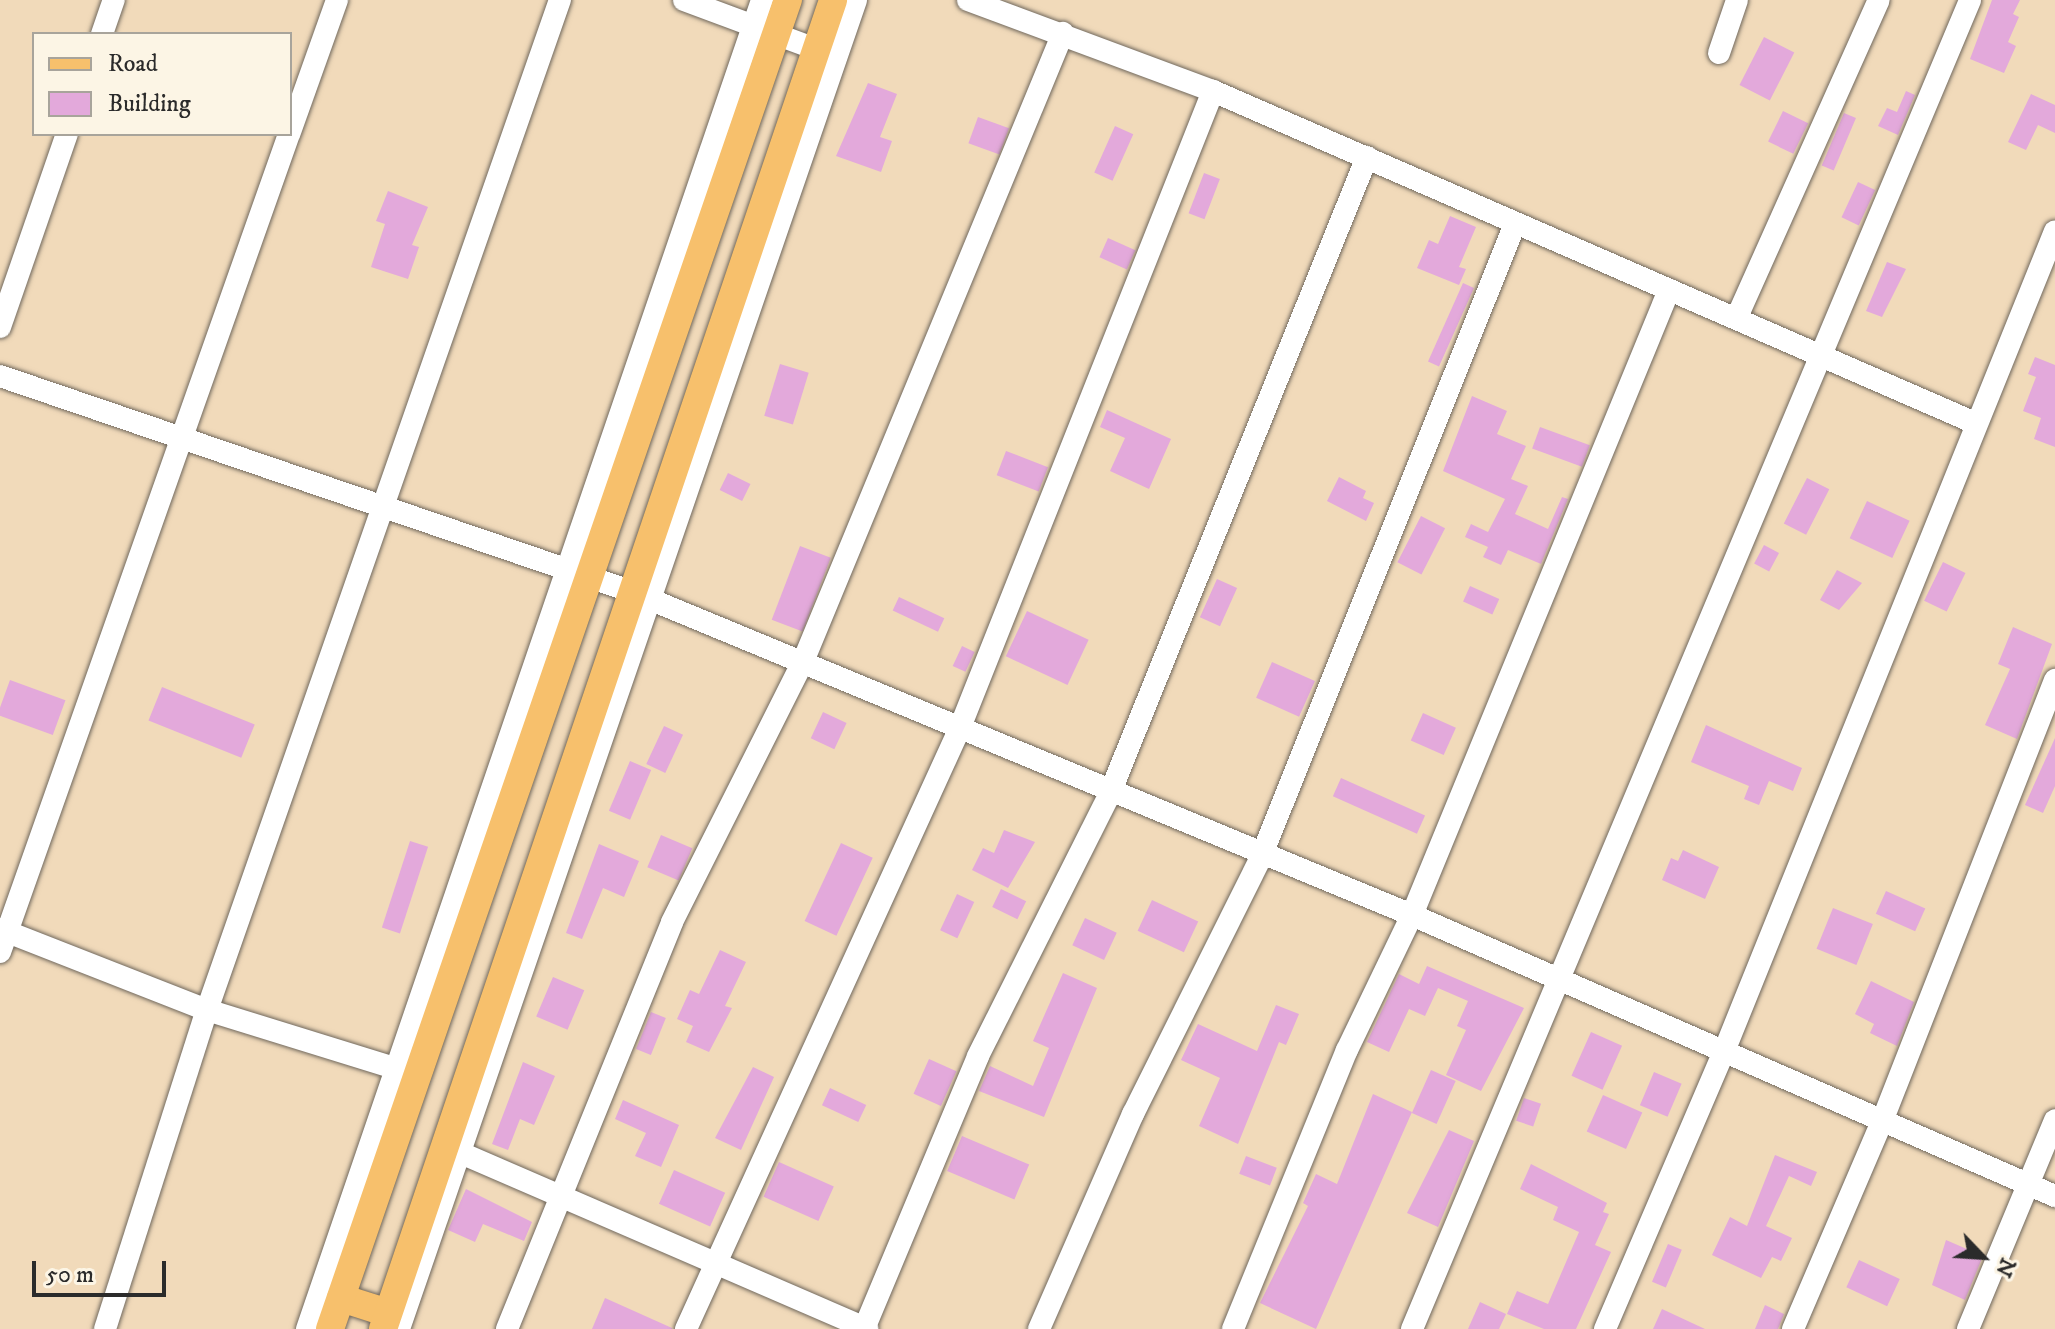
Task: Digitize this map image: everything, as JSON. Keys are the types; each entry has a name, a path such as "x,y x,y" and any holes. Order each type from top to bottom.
{"main road":[{"path":"330,1329 407,1072 764,31 788,0"},
{"path":"341,1298 390,1324 453,1150 640,596 833,0"}],"street":[{"path":"103,32 114,0"},
{"path":"292,127 337,0"},
{"path":"105,1329 207,1010 560,0"},
{"path":"684,0 816,49"},
{"path":"762,0 764,31"},
{"path":"640,596 856,0"},
{"path":"968,0 1213,91 1975,423"},
{"path":"1719,53 1737,0"},
{"path":"1737,317 1879,0"},
{"path":"1412,1329 1561,982 1970,0"},
{"path":"507,1329 672,922 802,664 1063,33"},
{"path":"686,1329 712,1265 959,730 1213,91"},
{"path":"0,327 66,136"},
{"path":"289,136 2,938 207,1010 407,1072 307,1329"},
{"path":"453,1150 865,1329 978,1056 1110,793 1367,157"},
{"path":"1039,1329 1133,1114 1261,857 1515,224"},
{"path":"1605,1329 1723,1054 2055,231"},
{"path":"1233,1329 1347,1050 1412,915 1669,290"},
{"path":"0,376 640,596 1261,857 1412,915 1881,1124 2055,1196"},
{"path":"1793,1329 1881,1124 2055,680"},
{"path":"1968,1329 2055,1120"}],"building":[{"path":"1992,0 2020,0 2013,14 2019,17 2008,42 2016,46 2004,73 1970,59"},
{"path":"1764,37 1794,52 1770,101 1739,85"},
{"path":"868,83 897,94 880,137 892,141 881,172 836,156"},
{"path":"1906,91 1915,95 1898,135 1878,126 1887,108 1897,112"},
{"path":"2031,94 2055,105 2055,133 2038,125 2026,150 2008,142"},
{"path":"1783,111 1808,123 1793,154 1768,142"},
{"path":"1844,113 1856,118 1834,171 1822,165"},
{"path":"978,117 1009,128 999,155 968,143"},
{"path":"1115,126 1133,134 1113,181 1094,173"},
{"path":"1204,173 1220,179 1204,219 1189,213"},
{"path":"1858,182 1875,190 1859,225 1842,217"},
{"path":"388,191 428,207 412,245 419,247 408,279 371,267 385,224 376,221"},
{"path":"1450,216 1476,227 1459,267 1466,269 1459,285 1417,268 1429,240 1438,244"},
{"path":"1108,238 1135,250 1127,269 1099,257"},
{"path":"1887,262 1906,269 1882,317 1866,311"},
{"path":"1463,283 1474,288 1439,366 1428,362"},
{"path":"2035,357 2055,365 2055,447 2034,439 2041,418 2023,411 2036,377 2028,374"},
{"path":"780,364 809,373 793,424 764,416"},
{"path":"1472,396 1507,411 1497,434 1526,446 1511,479 1528,486 1515,514 1548,529 1562,497 1568,499 1541,564 1508,550 1501,565 1483,557 1488,547 1465,537 1471,524 1488,532 1505,499 1443,471"},
{"path":"1107,410 1171,439 1149,489 1110,471 1125,438 1100,427"},
{"path":"1540,427 1590,445 1582,467 1532,449"},
{"path":"1006,451 1048,467 1039,491 997,475"},
{"path":"728,473 750,484 742,501 720,490"},
{"path":"1339,477 1366,491 1363,498 1374,503 1366,521 1327,501"},
{"path":"1807,478 1829,489 1806,535 1784,523"},
{"path":"1867,501 1910,521 1892,558 1850,538"},
{"path":"1421,516 1445,528 1421,575 1397,562"},
{"path":"1764,545 1779,553 1769,572 1754,564"},
{"path":"800,546 831,558 802,632 772,620"},
{"path":"1943,562 1965,573 1947,612 1924,601"},
{"path":"1837,570 1862,583 1839,610 1820,600"},
{"path":"1217,579 1237,588 1220,626 1200,617"},
{"path":"1470,586 1499,599 1492,615 1463,602"},
{"path":"899,597 944,618 938,632 893,611"},
{"path":"1027,611 1089,640 1067,685 1006,656"},
{"path":"2013,627 2052,644 2017,739 1985,725 2010,669 1998,664"},
{"path":"962,646 975,652 965,672 953,666"},
{"path":"1272,662 1315,681 1299,717 1256,698"},
{"path":"10,680 65,700 53,735 0,716"},
{"path":"162,687 255,724 241,758 149,720"},
{"path":"823,712 847,723 834,749 811,738"},
{"path":"1423,713 1456,728 1444,755 1411,740"},
{"path":"1706,725 1802,768 1793,791 1769,781 1759,805 1744,799 1749,786 1691,762"},
{"path":"664,726 683,735 665,773 646,764"},
{"path":"2055,738 2055,786 2043,813 2025,805"},
{"path":"630,761 651,770 630,820 609,811"},
{"path":"1341,778 1425,815 1417,834 1333,796"},
{"path":"1004,830 1035,842 1008,888 972,870 983,848 994,853"},
{"path":"661,835 692,848 679,881 647,867"},
{"path":"410,841 428,847 400,933 382,928"},
{"path":"841,843 873,858 836,936 805,921"},
{"path":"599,844 639,861 624,897 603,888 582,939 566,933"},
{"path":"1683,850 1719,867 1705,899 1662,880 1671,858 1678,861"},
{"path":"1001,889 1026,901 1017,919 992,907"},
{"path":"1886,891 1925,908 1915,931 1876,914"},
{"path":"957,894 974,902 957,938 940,930"},
{"path":"1152,900 1198,922 1184,952 1138,931"},
{"path":"1833,908 1873,924 1856,965 1817,949"},
{"path":"1085,918 1117,933 1104,960 1072,945"},
{"path":"720,950 746,962 725,1006 732,1008 709,1052 686,1042 693,1026 677,1019 690,990 699,994"},
{"path":"1427,966 1524,1008 1481,1091 1446,1075 1466,1030 1457,1026 1468,1001 1438,988 1425,1016 1409,1009 1389,1052 1367,1042 1399,974 1419,984"},
{"path":"1063,973 1097,988 1044,1117 979,1091 990,1066 1033,1086 1049,1048 1033,1041"},
{"path":"553,977 584,990 567,1030 536,1017"},
{"path":"1871,981 1914,1002 1897,1046 1870,1033 1874,1024 1855,1014"},
{"path":"1276,1005 1299,1014 1286,1045 1279,1042 1238,1144 1199,1126 1220,1078 1181,1060 1198,1024 1257,1051"},
{"path":"651,1012 666,1018 651,1055 636,1049"},
{"path":"1591,1032 1622,1046 1603,1090 1571,1076"},
{"path":"929,1059 956,1071 941,1106 914,1094"},
{"path":"523,1062 555,1076 534,1125 520,1119 508,1150 492,1144"},
{"path":"753,1067 774,1077 741,1150 715,1138"},
{"path":"1431,1070 1456,1081 1437,1124 1412,1113"},
{"path":"1654,1072 1682,1084 1668,1117 1640,1105"},
{"path":"830,1088 866,1105 858,1122 822,1105"},
{"path":"1373,1094 1412,1112 1316,1329 1260,1303 1308,1206 1303,1203 1316,1174 1337,1184"},
{"path":"1603,1095 1642,1112 1626,1149 1587,1132"},
{"path":"1524,1098 1541,1104 1533,1127 1516,1121"},
{"path":"623,1100 679,1125 661,1167 635,1156 646,1133 615,1119"},
{"path":"1449,1130 1474,1141 1438,1227 1407,1213"},
{"path":"962,1136 1029,1165 1014,1200 947,1171"},
{"path":"1775,1155 1817,1172 1811,1186 1789,1176 1766,1226 1792,1238 1781,1261 1772,1257 1761,1278 1712,1255 1730,1217 1747,1226"},
{"path":"1246,1156 1277,1168 1270,1186 1239,1174"},
{"path":"779,1162 834,1186 818,1221 764,1197"},
{"path":"1531,1164 1607,1203 1603,1212 1609,1214 1595,1245 1611,1252 1576,1329 1544,1329 1507,1314 1517,1291 1548,1304 1579,1232 1553,1220 1558,1207 1520,1189"},
{"path":"674,1170 725,1193 710,1227 659,1204"},
{"path":"466,1189 532,1222 524,1241 483,1224 475,1242 448,1230"},
{"path":"1946,1240 1983,1256 1965,1300 1932,1285"},
{"path":"1668,1244 1682,1250 1666,1288 1652,1282"},
{"path":"1859,1260 1900,1279 1887,1306 1846,1287"},
{"path":"605,1298 672,1328 672,1329 592,1329"},
{"path":"1480,1302 1506,1314 1499,1329 1468,1329"},
{"path":"1765,1305 1784,1314 1778,1329 1755,1329"},
{"path":"1662,1309 1705,1329 1653,1329"}]}
